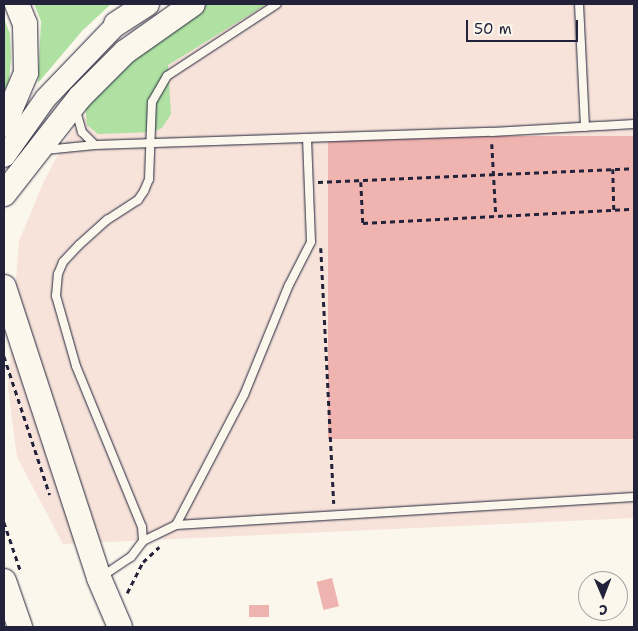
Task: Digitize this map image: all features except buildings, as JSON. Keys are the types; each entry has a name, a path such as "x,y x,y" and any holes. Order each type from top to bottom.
{"main road":[{"path":"4,125 26,73 25,24 17,4"},
{"path":"4,156 45,98 116,24 129,4"},
{"path":"116,24 147,4"},
{"path":"4,194 76,101 124,52 193,4"},
{"path":"4,287 12,349"},
{"path":"4,311 12,349 51,469 120,627"},
{"path":"4,581 20,627"}],"lane":[{"path":"142,541 142,527 76,366 56,287 63,262 107,220 138,200 144,192 149,179 152,102 167,76 277,4"},
{"path":"579,4 585,127"},
{"path":"76,101 78,124 95,145"},
{"path":"36,151 95,145 634,124"},
{"path":"176,525 244,395 289,285 311,242 307,138"},
{"path":"99,578 131,557 142,541 176,525 334,513 634,497"}],"path":[{"path":"492,141 496,216"},
{"path":"329,182 634,168"},
{"path":"613,169 614,210"},
{"path":"318,182 318,192"},
{"path":"361,182 363,223 634,209"},
{"path":"321,241 334,513"},
{"path":"12,349 51,469"},
{"path":"125,598 130,581 143,562 162,544"}],"shaded area":[{"path":"221,4 634,4 634,518 63,544 17,457 8,388 19,241 44,181 67,138 83,118 119,80"}],"green space":[{"path":"34,4 111,4 82,31 38,83 41,21"},
{"path":"200,4 267,4 168,65 171,114 162,128 153,132 98,134 87,125 85,103 114,68"},
{"path":"4,18 10,34 11,59 9,81 4,91"}]}
